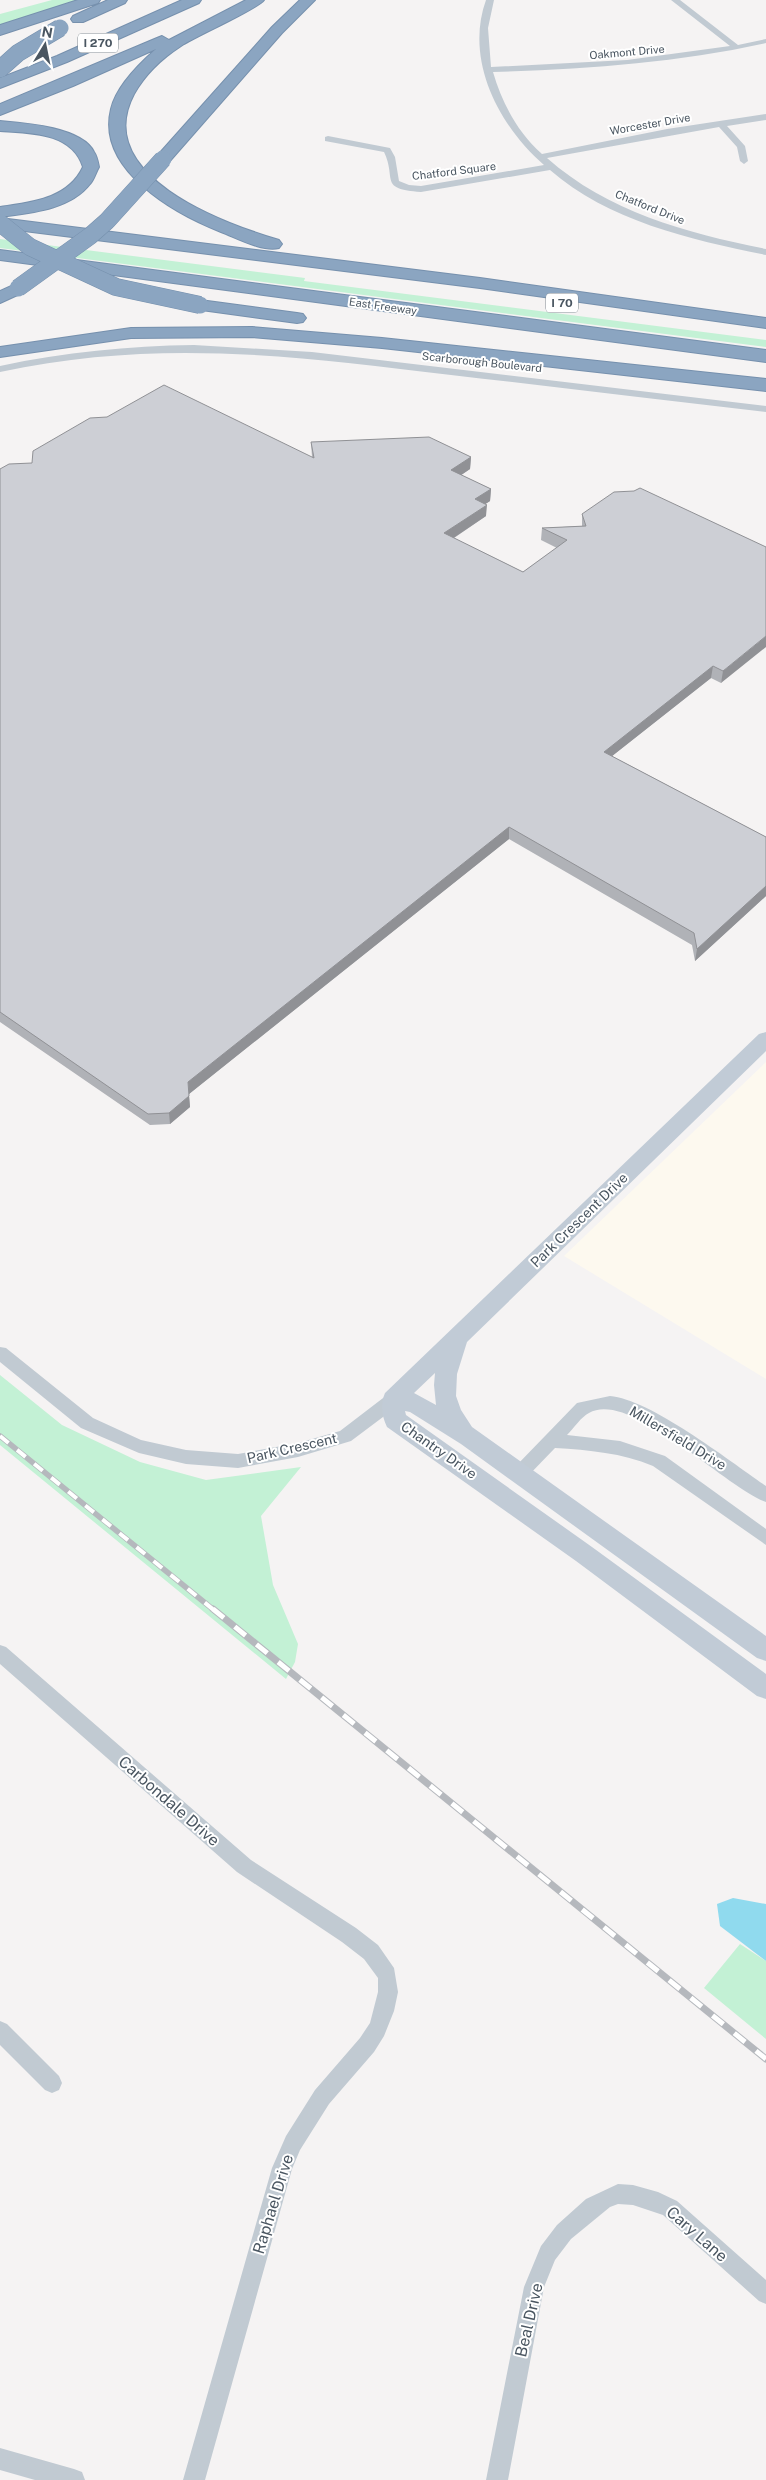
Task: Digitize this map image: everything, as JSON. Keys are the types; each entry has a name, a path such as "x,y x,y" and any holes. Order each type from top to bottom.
{"highway":[{"path":"0,30 93,0"},
{"path":"0,69 18,53 60,28 120,0"},
{"path":"0,69 106,27 164,0"},
{"path":"0,110 97,71 248,0"},
{"path":"257,0 169,47 137,75 126,91 117,120 119,141 136,171 160,194 176,206 215,225 258,240 357,262 480,283"},
{"path":"0,298 13,280 90,236 107,221 277,30 308,0"},
{"name":"I 270","path":"0,83 200,4"},
{"name":"I 270","path":"0,94 128,42 200,4"},
{"path":"0,126 35,128 69,137 88,151 92,165 84,183 67,196 30,209 0,212"},
{"path":"0,223 480,283 766,323"},
{"path":"0,223 30,248 116,287 200,305 766,370"},
{"name":"East Freeway","path":"0,232 766,329"},
{"name":"East Freeway","path":"0,255 766,356"},
{"path":"13,280 117,280 378,306"},
{"path":"407,330 470,344 766,378"},
{"path":"0,352 131,332 252,332 382,342 766,385"}],"street":[{"name":"Chatford Drive","path":"490,0 482,35 488,70 496,95 508,121 538,157 586,191 651,221 712,241 766,252"},
{"path":"675,0 737,48"},
{"name":"Oakmont Drive","path":"488,70 638,64 737,48 766,41"},
{"name":"Worcester Drive","path":"538,157 629,138 766,117"},
{"path":"722,124 741,146 744,161"},
{"name":"Chatford Square","path":"328,140 387,150 389,152 393,180 399,185 409,188 421,189 550,167"},
{"name":"Scarborough Boulevard","path":"0,369 126,350 208,345 246,345 351,354 766,402"},
{"name":"Scarborough Boulevard","path":"194,347 312,355 766,409"},
{"name":"Park Crescent Drive","path":"392,1400 766,1039"},
{"path":"458,1338 449,1362 445,1398 449,1414 470,1437"},
{"name":"Park Crescent","path":"0,1353 87,1423 139,1446 186,1456 238,1461 298,1450 345,1436 392,1400"},
{"name":"Chantry Drive","path":"766,1650 470,1437 416,1403 392,1400 395,1420 584,1554 766,1688"},
{"name":"Millersfield Drive","path":"520,1473 583,1408 594,1404 620,1404 649,1418 690,1443 766,1495"},
{"path":"553,1441 598,1443 642,1452 659,1461 766,1538"},
{"name":"Carbondale Drive","path":"0,1652 244,1866 349,1935"},
{"name":"Raphael Drive","path":"194,2480 280,2178 292,2143 322,2097 367,2045 384,2011 388,1992 387,1975 371,1952 349,1935"},
{"path":"0,2031 52,2083"},
{"name":"Cary Lane","path":"618,2194 645,2198 670,2208 766,2294"},
{"name":"Beal Drive","path":"496,2480 534,2287 548,2253 564,2232 593,2206 618,2194"},
{"path":"0,2459 74,2480"}],"shaded area":[{"path":"766,1062 766,1379 564,1256"}],"green space":[{"path":"52,0 87,0 0,29 0,14"},
{"path":"0,239 305,278 304,281 766,340 766,347 0,248"},
{"path":"0,1375 62,1425 140,1462 206,1480 301,1467 261,1516 273,1585 298,1644 295,1662 286,1679 0,1445"},
{"path":"740,1944 766,1961 766,2039 704,1988"}],"water":[{"path":"733,1898 766,1904 766,1961 720,1926 717,1904"}],"building":[{"path":"164,385 314,458 311,442 429,437 471,457 451,470 491,489 475,499 487,505 444,533 523,572 567,540 542,528 586,526 582,514 614,492 634,491 640,488 766,547 766,636 723,671 713,666 604,752 766,837 766,886 697,949 694,933 509,827 188,1082 189,1096 169,1113 148,1114 0,1012 0,469 9,464 32,463 33,451 90,418 107,417"}],"railway":[{"path":"0,1436 215,1611"},
{"path":"213,1609 766,2059"}]}
